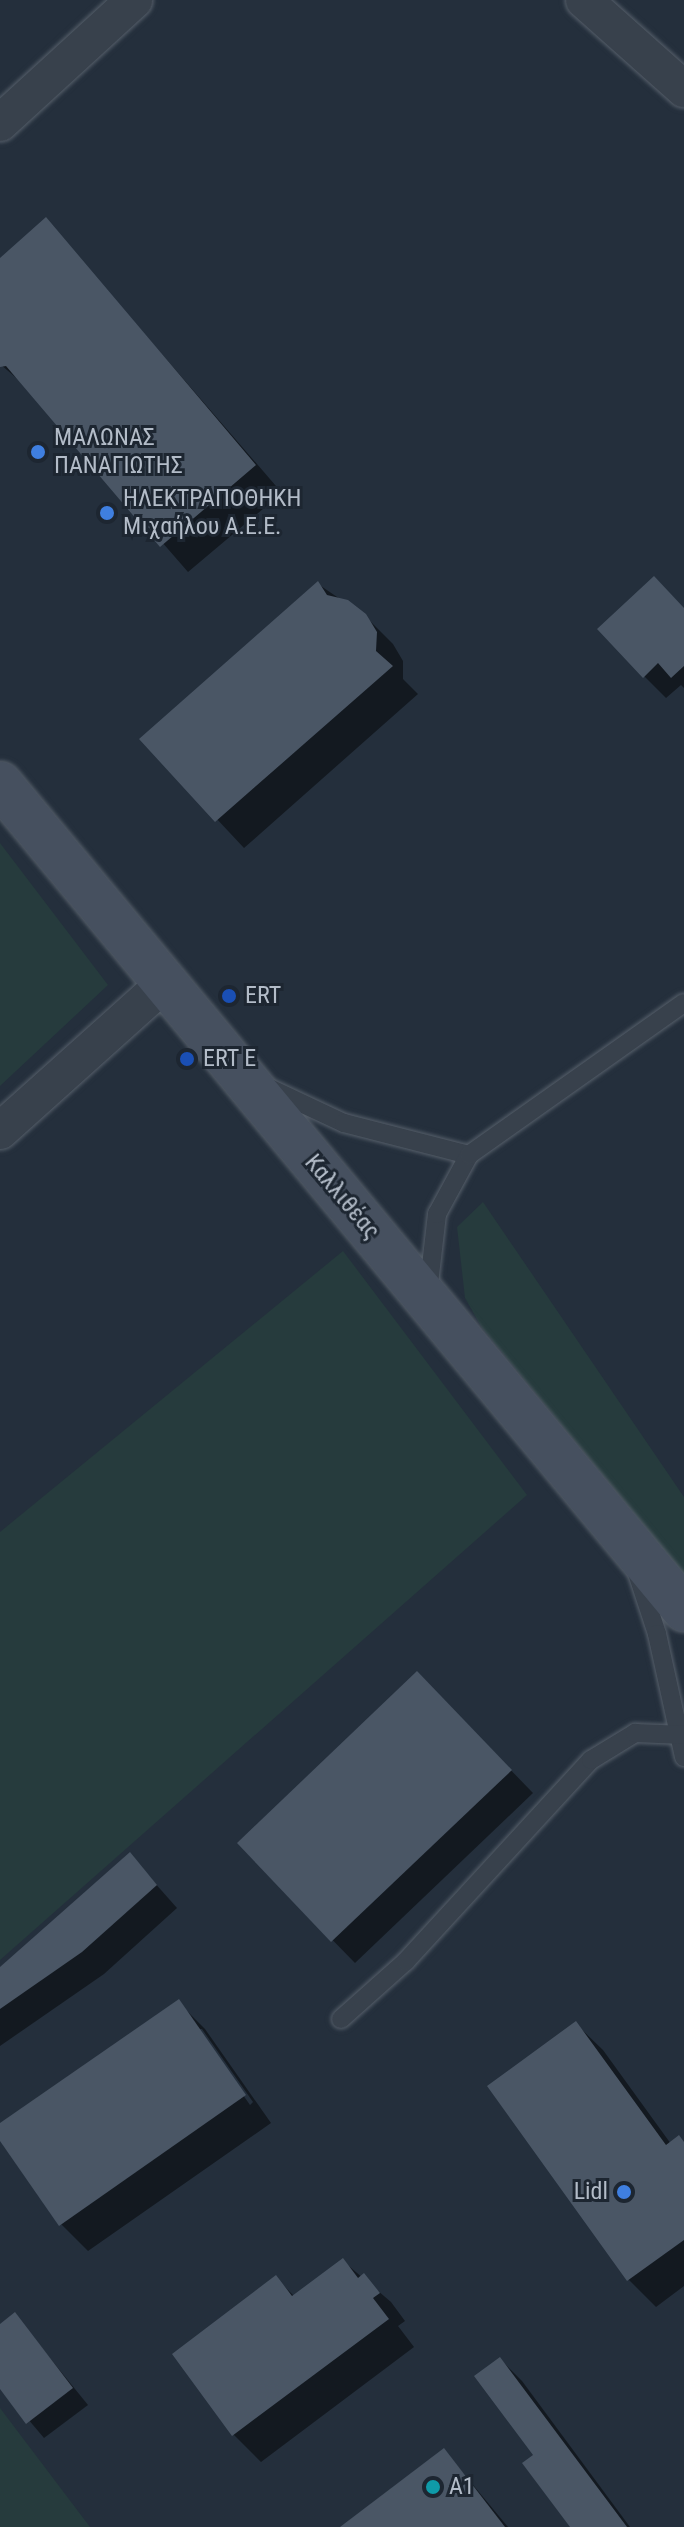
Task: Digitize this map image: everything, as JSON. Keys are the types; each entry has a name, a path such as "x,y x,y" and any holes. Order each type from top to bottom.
{"main road":[{"name":"Καλλιθέας","path":"0,784 684,1609"}],"street":[{"path":"0,123 134,0"},
{"path":"584,0 684,89"},
{"path":"0,1131 165,983"}],"lane":[{"path":"427,1300 437,1214 469,1155 684,1003"},
{"path":"241,1075 344,1123 469,1155"},
{"path":"624,1536 657,1634 682,1734 684,1757"},
{"path":"341,2019 406,1961 591,1760 635,1733 682,1734"}],"green space":[{"path":"0,843 108,985 0,1086"},
{"path":"483,1202 684,1497 684,1574 482,1328 465,1298 457,1227"},
{"path":"343,1251 527,1495 0,1960 0,1532"},
{"path":"0,2408 90,2527 0,2527"}],"building":[{"path":"46,217 256,465 160,547 6,366 0,367 0,258"},
{"path":"654,576 684,608 684,666 671,678 658,663 643,678 597,629"},
{"path":"318,581 327,595 348,600 366,614 377,632 376,651 393,666 215,822 139,739"},
{"path":"417,1671 512,1770 331,1942 237,1843"},
{"path":"130,1852 157,1885 82,1952 0,2009 0,1967"},
{"path":"179,1999 246,2095 59,2226 0,2141 0,2123"},
{"name":"Lidl","path":"576,2021 666,2145 679,2135 684,2142 684,2240 627,2281 487,2086"},
{"path":"343,2258 358,2278 364,2273 380,2293 373,2298 389,2319 232,2436 172,2354 276,2275 292,2296"},
{"path":"15,2312 73,2388 26,2424 0,2389 0,2324"},
{"path":"500,2357 627,2527 570,2527 522,2463 533,2455 474,2376"},
{"name":"A1","path":"444,2448 505,2527 340,2527"}],"place":[{"name":"ΜΑΛΩΝΑΣ ΠΑΝΑΓΙΩΤΗΣ","path":"38,452"},
{"name":"ΗΛΕΚΤΡΑΠΟΘΗΚΗ Μιχαήλου Α.Ε.Ε.","path":"107,513"},
{"name":"ERT","path":"229,996"},
{"name":"ERT E","path":"187,1059"},
{"name":"Lidl","path":"624,2192"},
{"name":"A1","path":"433,2487"}]}
